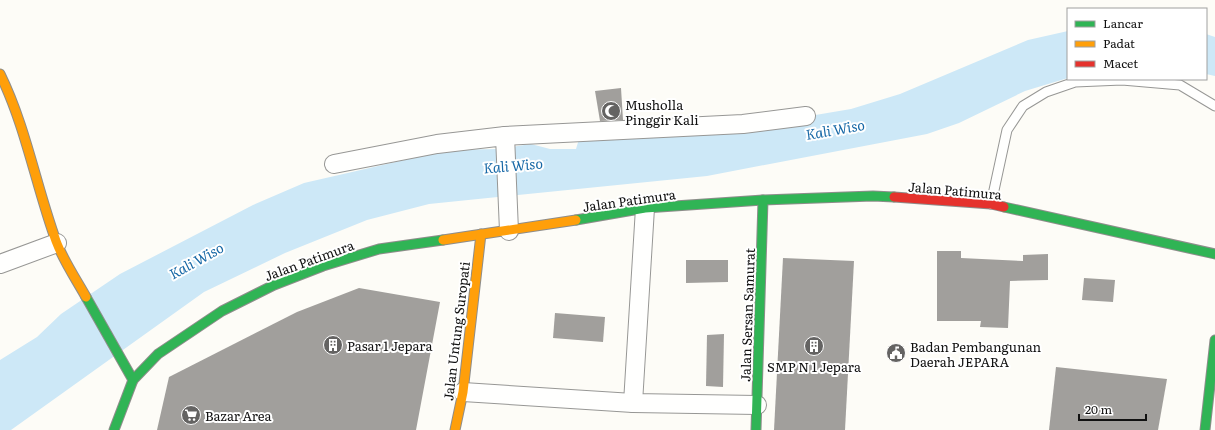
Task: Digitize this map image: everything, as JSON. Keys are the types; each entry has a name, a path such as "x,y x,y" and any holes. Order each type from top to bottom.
{"street":[{"path":"0,74 14,103 42,203 57,243 77,282 133,380"},
{"path":"334,164 437,144 505,137 743,124 806,116"},
{"path":"505,137 509,231"},
{"name":"Jalan Patimura","path":"114,430 133,380 158,354 186,334 222,311 274,285 323,266 379,249 509,231 645,208 763,200 873,196 991,204 1215,254"},
{"name":"Jalan Sersan Samurat","path":"756,430 763,200"},
{"path":"633,403 645,208"},
{"name":"Jalan Untung Suropati","path":"455,430 463,392 481,234"},
{"path":"0,264 57,243"},
{"path":"1205,430 1212,386 1215,340"},
{"path":"463,392 633,403 757,405"}],"lane":[{"path":"991,204 1007,130 1023,106 1046,92 1075,82 1122,80 1180,85 1215,106"}],"water":[{"name":"Kali Wiso","path":"1067,31 1067,78 1025,91 959,123 927,134 707,176 429,204 367,220 285,253 204,292 11,430 0,430 0,360 37,337 61,314 120,274 253,205 304,183 448,150 497,149 531,144 550,149 576,149 579,139 745,127 851,109 900,94 1028,40"},
{"path":"1207,34 1215,37 1215,76 1207,74"}],"building":[{"name":"Musholla Pinggir Kali","path":"621,88 623,120 600,121 595,91"},
{"path":"937,251 961,251 961,258 1023,261 1023,255 1048,254 1048,280 1010,281 1008,328 980,327 981,321 937,321"},
{"name":"SMP N 1 Jepara","path":"783,258 854,261 845,430 774,430"},
{"path":"686,260 728,260 728,282 686,283"},
{"path":"1084,278 1115,280 1113,302 1082,300"},
{"name":"Pasar 1 Jepara","path":"359,288 440,302 416,430 157,430 169,377 297,312"},
{"path":"555,313 605,317 603,342 553,338"},
{"path":"724,334 723,387 706,386 707,335"},
{"path":"1056,367 1167,379 1158,430 1049,430"}],"traffic: fast":[{"path":"576,220 645,208 763,200 873,196 894,197"},
{"path":"756,430 763,200"},
{"path":"1004,207 1215,254"},
{"path":"114,430 133,380 158,354 222,311 274,285 323,266 379,249 443,240"},
{"path":"86,297 133,380"},
{"path":"1205,430 1215,340"}],"traffic: slow":[{"path":"0,74 17,115 56,241 86,297"},
{"path":"443,240 576,220"},
{"path":"455,430 463,392 481,234"}],"traffic: jam":[{"path":"894,197 991,204 1004,207"}],"place":[{"name":"Musholla Pinggir Kali","path":"611,111"},
{"name":"Pasar 1 Jepara","path":"333,345"},
{"name":"SMP N 1 Jepara","path":"814,346"},
{"name":"Badan Pembangunan Daerah JEPARA","path":"896,353"},
{"name":"Bazar Area","path":"191,415"}]}
